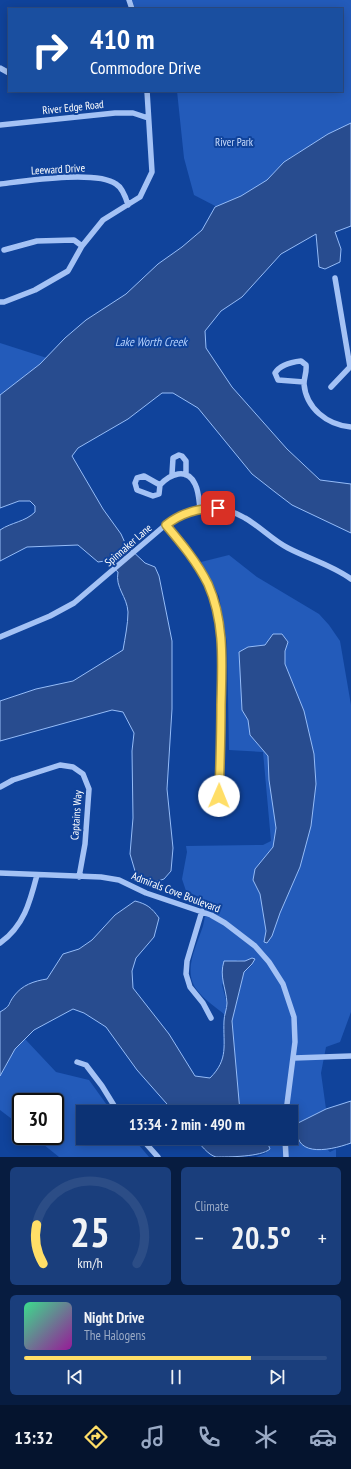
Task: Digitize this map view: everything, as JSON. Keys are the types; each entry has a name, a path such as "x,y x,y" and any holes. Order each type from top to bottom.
{"street":[{"path":"0,302 4,302 35,290 68,271 82,246 104,220 140,197 152,172 146,92"},
{"name":"River Edge Road","path":"0,125 115,113 133,113 148,118"},
{"name":"Leeward Drive","path":"0,184 73,177 97,178 116,184 124,194 128,205"},
{"path":"4,250 43,240 74,240 82,246"},
{"path":"331,387 350,366 335,278"},
{"path":"304,382 278,380 275,373 277,370 292,363 300,361 306,365 307,372 304,382 306,396 314,410 332,422 351,427"},
{"path":"160,485 172,474 173,458 179,455 186,461 186,475"},
{"path":"172,474 186,475 193,480 196,486 200,509"},
{"path":"144,476 160,485 161,491 153,496 140,492 135,483 137,478 144,476"},
{"path":"166,525 184,513 200,509 218,508 237,513 254,523 279,544 330,566 351,579"},
{"name":"Spinnaker Lane","path":"0,637 63,610 85,595 166,525 184,546 201,571 213,598 219,620 222,679 219,796"},
{"name":"Captains Way","path":"0,787 13,780 60,765 73,766 83,774 89,789 85,844 79,877"},
{"name":"Admirals Cove Boulevard","path":"0,874 101,877 118,880 146,893 202,910 225,923 254,946 277,972 288,996 293,1012 295,1034 294,1058 287,1105"},
{"path":"0,943 22,921 29,906 36,875"},
{"path":"202,910 187,961 186,974 190,987 203,1004 211,1018"},
{"path":"294,1058 351,1056"},
{"path":"77,1062 86,1065 102,1086 114,1105"},
{"path":"147,1145 158,1157"},
{"path":"285,1145 286,1157"}],"green space":[{"name":"River Park","path":"132,0 351,0 351,127 274,179 221,209 194,195 184,158 177,92 343,92 343,8 135,8"},
{"path":"0,343 50,359 0,397"},
{"path":"229,555 257,577 319,614 340,641 351,705 351,1012 340,1042 326,1047 321,1073 326,1109 298,1123 298,1105 239,1105 232,1021 244,972 252,965 252,958 245,961 237,960 222,985 227,1004 225,1015 200,994 193,983 191,975 192,958 203,926 207,901 186,891 182,879 187,852 186,846 263,845 271,841 263,752 229,750 227,643 219,596 201,562"},
{"path":"25,1039 56,1072 89,1080 107,1105 76,1105 76,1145 139,1145 149,1157 59,1157 44,1145 64,1145 64,1093 12,1093 12,1119 0,1110 0,1076 15,1049"},
{"path":"298,1123 330,1152 336,1149 336,1157 256,1157 266,1153 268,1145 298,1145"}],"water":[{"name":"Lake Worth Creek","path":"351,123 351,226 335,232 341,249 340,262 325,269 319,267 316,234 281,254 242,297 221,311 205,331 206,348 232,387 287,449 320,480 351,484 351,533 292,505 252,474 198,408 173,393 162,393 128,419 78,448 72,456 103,509 121,534 126,545 145,563 155,567 159,576 172,641 172,709 167,789 173,848 171,871 164,879 149,884 143,881 135,871 130,854 133,818 132,751 134,733 123,712 112,710 0,741 0,701 36,689 73,681 123,650 128,612 126,601 118,583 118,572 105,561 98,562 78,545 27,547 0,561 0,530 31,515 35,512 35,506 30,501 19,501 0,508 0,395 40,364 65,338 86,320 126,294 158,264 182,247 202,230 215,207 241,196 267,180 284,162 328,134"},
{"path":"273,634 282,634 288,642 285,651 285,664 304,711 314,754 316,784 311,826 300,867 280,913 272,936 267,943 264,942 266,931 260,894 253,880 255,869 273,847 276,828 269,780 268,756 250,735 248,720 242,710 239,652 248,647 265,645"},
{"path":"135,901 149,907 159,918 154,937 136,958 132,971 133,988 169,1034 195,1076 210,1078 216,1071 223,1058 224,1019 227,1008 222,977 224,961 245,961 252,958 255,959 244,972 232,1021 239,1105 168,1105 137,1070 106,1027 84,1013 73,1009 34,1030 15,1049 0,1076 0,1012 8,1006 17,992 25,986 33,982 47,979 63,954 79,949 92,940 115,915"},
{"path":"351,1101 351,1143 321,1150 305,1147 300,1142 298,1137 298,1123 326,1109"},
{"path":"201,1145 268,1145 270,1149 259,1154 236,1157 216,1157 207,1152"}],"route":[{"path":"218,508 190,511 184,513 166,525 194,559 201,571 213,598 219,620 221,634 222,679 219,796"}]}
